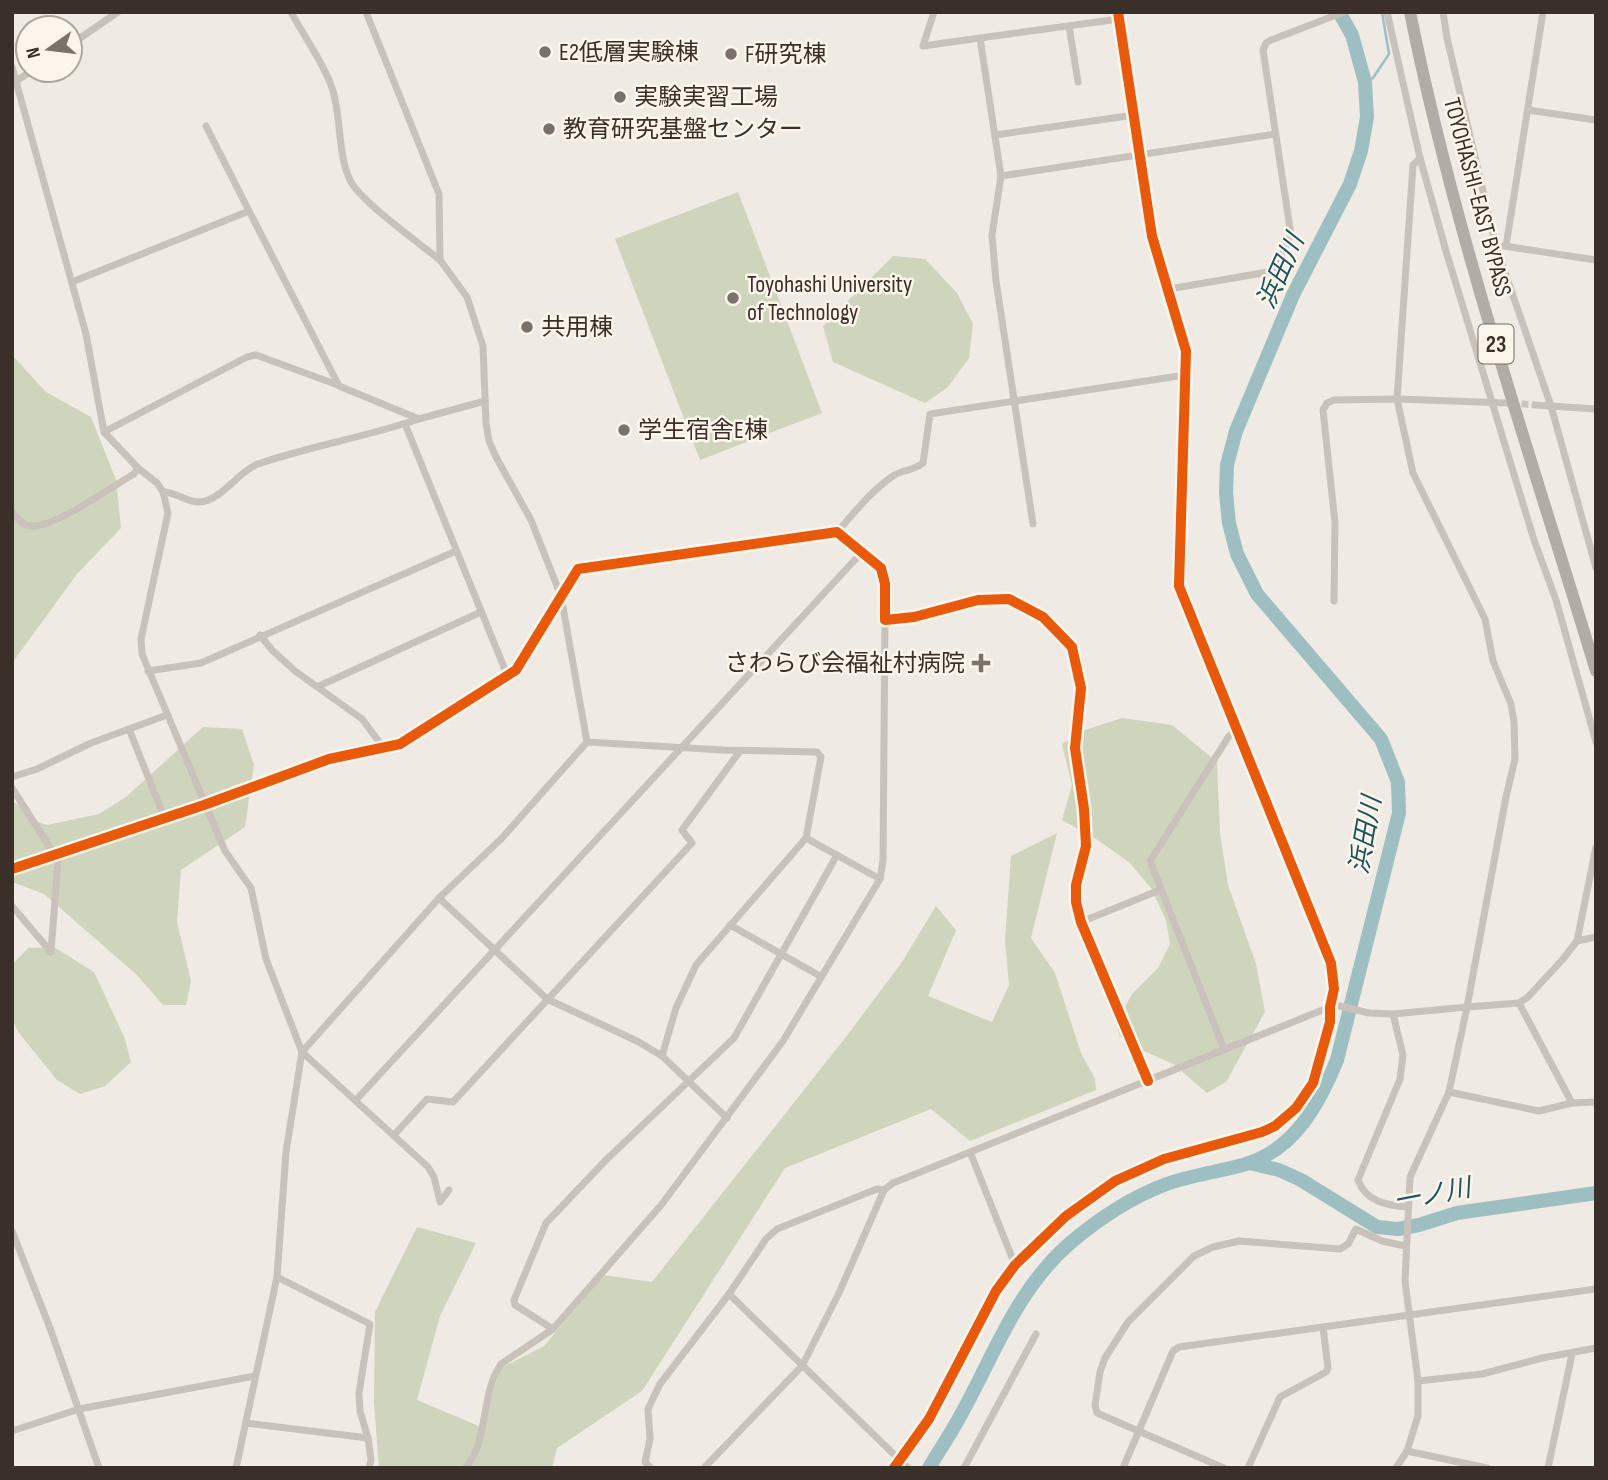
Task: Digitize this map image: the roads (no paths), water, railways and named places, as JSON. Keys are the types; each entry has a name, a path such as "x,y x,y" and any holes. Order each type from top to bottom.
{"highway":[{"name":"TOYOHASHI-EAST BYPASS","path":"1410,12 1474,273 1596,671"}],"street":[{"path":"84,35 118,12"},
{"path":"291,12 332,86 346,169 352,184 366,199 440,260 467,297 483,346 489,440 531,520 561,596 587,742"},
{"path":"366,12 439,194 440,260"},
{"path":"729,1294 900,1465 929,1419 996,1291 1015,1265 1066,1216 1115,1181 1164,1159 1275,1126 1296,1108 1313,1083 1331,1022 1334,989 1331,963 1180,586 1186,351 1152,236 1118,16 1069,26 923,46 934,12"},
{"path":"1169,289 1274,271 1291,235 1263,50 1266,43 1344,12"},
{"path":"1387,12 1420,158 1492,402 1556,600 1596,742"},
{"path":"1443,12 1496,246 1551,407 1596,568"},
{"path":"1506,246 1543,12"},
{"path":"1069,26 1078,82"},
{"path":"980,38 1001,176 992,235 996,281 1033,524"},
{"path":"14,84 86,334 104,432 138,468 157,483 163,492 168,513 141,639 142,654 148,671 225,851 251,888 266,959 302,1052 428,1167 440,1202 449,1190"},
{"path":"1528,110 1596,120"},
{"path":"995,135 1133,115"},
{"path":"205,126 339,386"},
{"path":"1001,176 1275,134"},
{"path":"1396,1468 1407,1451 1418,1416 1418,1381 1405,1281 1410,1177 1449,1092 1515,758 1511,704 1493,661 1485,619 1413,473 1397,399 1413,165 1420,158"},
{"path":"72,282 249,211"},
{"path":"1496,246 1596,260"},
{"path":"104,432 247,357 256,355 419,419"},
{"path":"12,869 165,819 329,759 400,744 516,670 578,569 837,532 877,487 897,473 913,471 923,463 930,414 1185,375"},
{"path":"1334,601 1335,523 1322,410 1327,403 1334,400 1397,399 1507,403"},
{"path":"163,492 172,492 200,502 224,490 254,466 335,441 485,401"},
{"path":"1535,405 1596,409"},
{"path":"405,424 508,677"},
{"path":"12,511 23,524 32,527 51,523 134,474 138,468"},
{"path":"465,1468 474,1459 489,1393 501,1364 553,1329 662,1204 783,1041 880,879 883,861 886,583 881,568 837,532"},
{"path":"148,671 201,663 456,551"},
{"path":"356,1100 685,747 863,551"},
{"path":"885,620 914,617 978,600 1009,599 1043,617 1072,647 1081,688 1075,748 1084,809 1086,846 1076,885 1076,902 1081,922 1148,1081"},
{"path":"319,686 481,612"},
{"path":"260,635 272,650 296,671 362,719 383,747"},
{"path":"12,777 37,769 91,743 167,716"},
{"path":"129,729 165,819"},
{"path":"1224,1049 1150,861 1229,736 1238,730"},
{"path":"587,742 740,751 817,752 821,757 806,838 696,965 676,1008 662,1056"},
{"path":"236,1468 277,1277 286,1152 302,1052 439,898 502,838 587,742"},
{"path":"394,1135 427,1099 453,1102 692,843 682,830 740,751"},
{"path":"12,788 58,860 51,952 12,906"},
{"path":"806,838 880,879"},
{"path":"704,1468 802,1366 839,1293 884,1190 893,1183 1332,1006 1392,1014 1519,1003 1528,997 1577,941 1596,847"},
{"path":"553,1329 515,1305 514,1300 545,1223 687,1081 734,1038 837,855"},
{"path":"1081,922 1160,891"},
{"path":"439,898 547,999 637,1041 662,1056 727,1118"},
{"path":"730,925 820,976"},
{"path":"1577,941 1596,937"},
{"path":"1519,1003 1572,1103"},
{"path":"1392,1014 1403,1055 1400,1079 1358,1180 1370,1198 1407,1210"},
{"path":"1449,1092 1539,1111 1572,1103 1596,1102"},
{"path":"970,1153 1015,1265"},
{"path":"651,1468 645,1462 650,1438 648,1409 660,1384 729,1294 766,1239 777,1229 877,1189 884,1190"},
{"path":"1224,1468 1097,1413 1095,1405 1100,1371 1105,1358 1128,1322 1194,1256 1213,1247 1239,1241 1340,1250 1348,1244 1356,1229 1382,1241 1405,1245"},
{"path":"12,1231 100,1468"},
{"path":"277,1277 370,1324 365,1342 359,1393 360,1411 371,1460 369,1468"},
{"path":"1123,1468 1174,1351 1179,1347 1596,1289"},
{"path":"1248,1468 1280,1397 1326,1372 1328,1368 1323,1327"},
{"path":"964,1468 1036,1334"},
{"path":"1418,1381 1482,1374 1542,1358 1596,1348"},
{"path":"1548,1468 1572,1354"},
{"path":"12,1431 79,1409 256,1376"},
{"path":"246,1423 368,1438"},
{"path":"1407,1451 1487,1468"}],"waterway":[{"name":"浜田川","path":"929,1468 967,1403 1004,1330 1049,1263 1090,1227 1139,1196 1174,1182 1246,1164 1278,1148 1303,1123 1322,1093 1337,1060 1399,813 1398,782 1381,739 1257,594 1237,554 1229,523 1226,493 1227,465 1236,431 1293,295 1350,184 1361,151 1367,117 1365,82 1352,35 1339,12"},
{"path":"1365,82 1373,78 1389,54 1382,12"},
{"name":"一ノ川","path":"1249,1163 1279,1170 1301,1180 1377,1227 1398,1229 1457,1213 1596,1193"}],"tunnel":[{"path":"1511,403 1535,405"}],"place":[{"name":"E2低層実験棟","path":"545,52"},
{"name":"F研究棟","path":"731,54"},
{"name":"実験実習工場","path":"620,97"},
{"name":"教育研究基盤センター","path":"549,129"},
{"name":"Toyohashi University of Technology","path":"733,298"},
{"name":"共用棟","path":"527,327"},
{"name":"学生宿舎E棟","path":"624,430"},
{"name":"さわらび会福祉村病院","path":"981,663"}]}
